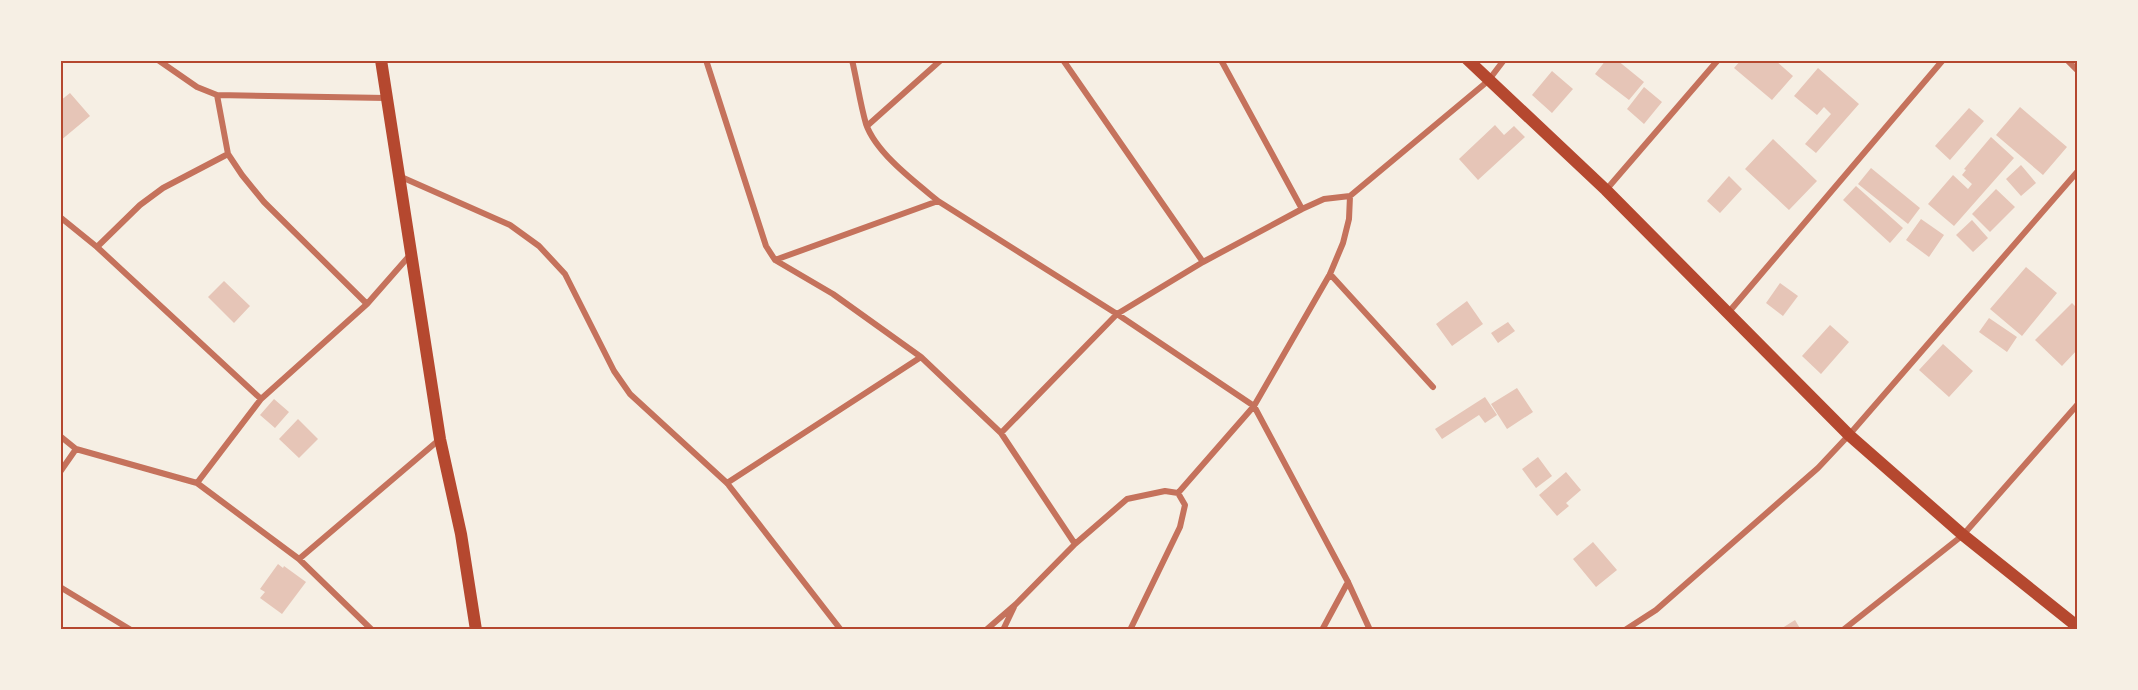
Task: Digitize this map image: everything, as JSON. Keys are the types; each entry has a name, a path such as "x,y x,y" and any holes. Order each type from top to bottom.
{"main road":[{"path":"381,60 413,252 440,439 461,534 476,630"},
{"path":"1468,60 1606,190 1849,435 1963,535 2078,627"}],"street":[{"path":"158,60 197,87 217,95 387,98"},
{"path":"706,60 766,246 775,260 833,294 921,357 1001,433 1075,544"},
{"path":"852,60 867,126 882,150 938,201 1117,314 1254,406 1348,582 1370,630"},
{"path":"867,126 941,60"},
{"path":"1063,60 1203,262"},
{"path":"1221,60 1302,209"},
{"path":"1001,433 1117,314 1203,262 1302,209 1324,199 1350,196 1488,81 1504,60"},
{"path":"1606,190 1718,60"},
{"path":"1728,313 1943,60"},
{"path":"2067,60 2078,71"},
{"path":"217,95 228,154 242,175 264,202 367,304"},
{"path":"98,247 140,205 163,188 228,154"},
{"path":"1625,630 1656,610 1818,468 2078,171"},
{"path":"399,176 510,225 540,246 565,274 614,371 630,394 727,483 842,630"},
{"path":"1178,493 1254,406 1330,274 1343,243 1349,219 1350,196"},
{"path":"775,260 938,201"},
{"path":"60,217 98,247 261,399"},
{"path":"197,483 261,399 367,304 413,252"},
{"path":"1330,274 1433,387"},
{"path":"727,483 921,357"},
{"path":"1847,629 1963,535 2078,404"},
{"path":"60,436 76,449 197,483 299,559 372,630"},
{"path":"299,559 440,439"},
{"path":"60,472 76,449"},
{"path":"986,630 1016,604 1075,544 1127,499 1165,491 1178,493"},
{"path":"1130,630 1180,527 1185,505 1178,493"},
{"path":"1322,630 1348,582"},
{"path":"60,586 131,630"},
{"path":"1003,630 1016,604"}],"building":[{"path":"1606,60 1617,60 1644,82 1629,100 1595,74"},
{"path":"1741,60 1775,60 1793,76 1772,100 1734,68"},
{"path":"1818,68 1859,104 1816,153 1805,144 1831,114 1824,107 1817,115 1794,96"},
{"path":"1552,71 1573,89 1552,113 1532,95"},
{"path":"1644,87 1662,102 1644,124 1627,109"},
{"path":"70,93 90,116 60,141 60,101"},
{"path":"2020,107 2067,147 2043,175 1996,135"},
{"path":"1969,108 1984,121 1950,160 1935,146"},
{"path":"1495,125 1504,135 1514,126 1525,137 1478,180 1459,159"},
{"path":"1991,137 2014,158 1954,226 1928,204 1953,175 1968,189 1972,184 1962,175 1966,170 1964,169"},
{"path":"1773,139 1817,181 1789,210 1745,169"},
{"path":"2021,165 2036,183 2021,196 2006,179"},
{"path":"1871,168 1920,208 1908,224 1858,184"},
{"path":"1729,176 1742,189 1720,213 1707,201"},
{"path":"1856,186 1903,228 1890,243 1843,200"},
{"path":"1996,189 2015,207 1990,232 1972,214"},
{"path":"1921,219 1944,235 1929,257 1906,240"},
{"path":"1972,220 1988,238 1973,252 1956,235"},
{"path":"2026,267 2057,293 2022,336 1990,309"},
{"path":"224,281 250,306 234,323 208,297"},
{"path":"1780,283 1798,296 1783,316 1766,303"},
{"path":"1467,301 1483,324 1452,346 1436,324"},
{"path":"2072,303 2078,309 2078,349 2062,366 2035,340"},
{"path":"1989,318 2017,337 2007,352 1979,332"},
{"path":"1508,322 1515,331 1498,343 1491,333"},
{"path":"1830,325 1849,342 1821,374 1802,356"},
{"path":"1943,344 1973,371 1949,397 1919,370"},
{"path":"1517,388 1533,412 1507,429 1491,404"},
{"path":"1485,397 1497,415 1485,423 1479,415 1442,439 1435,429"},
{"path":"274,399 289,412 275,428 260,415"},
{"path":"298,419 318,439 299,458 279,439"},
{"path":"1538,457 1552,476 1536,488 1522,469"},
{"path":"1566,472 1581,490 1566,503 1569,506 1557,516 1539,495"},
{"path":"1593,542 1617,570 1596,587 1573,559"},
{"path":"278,564 306,582 282,614 260,598 265,592 260,589"},
{"path":"1795,620 1801,630 1779,630"}]}
